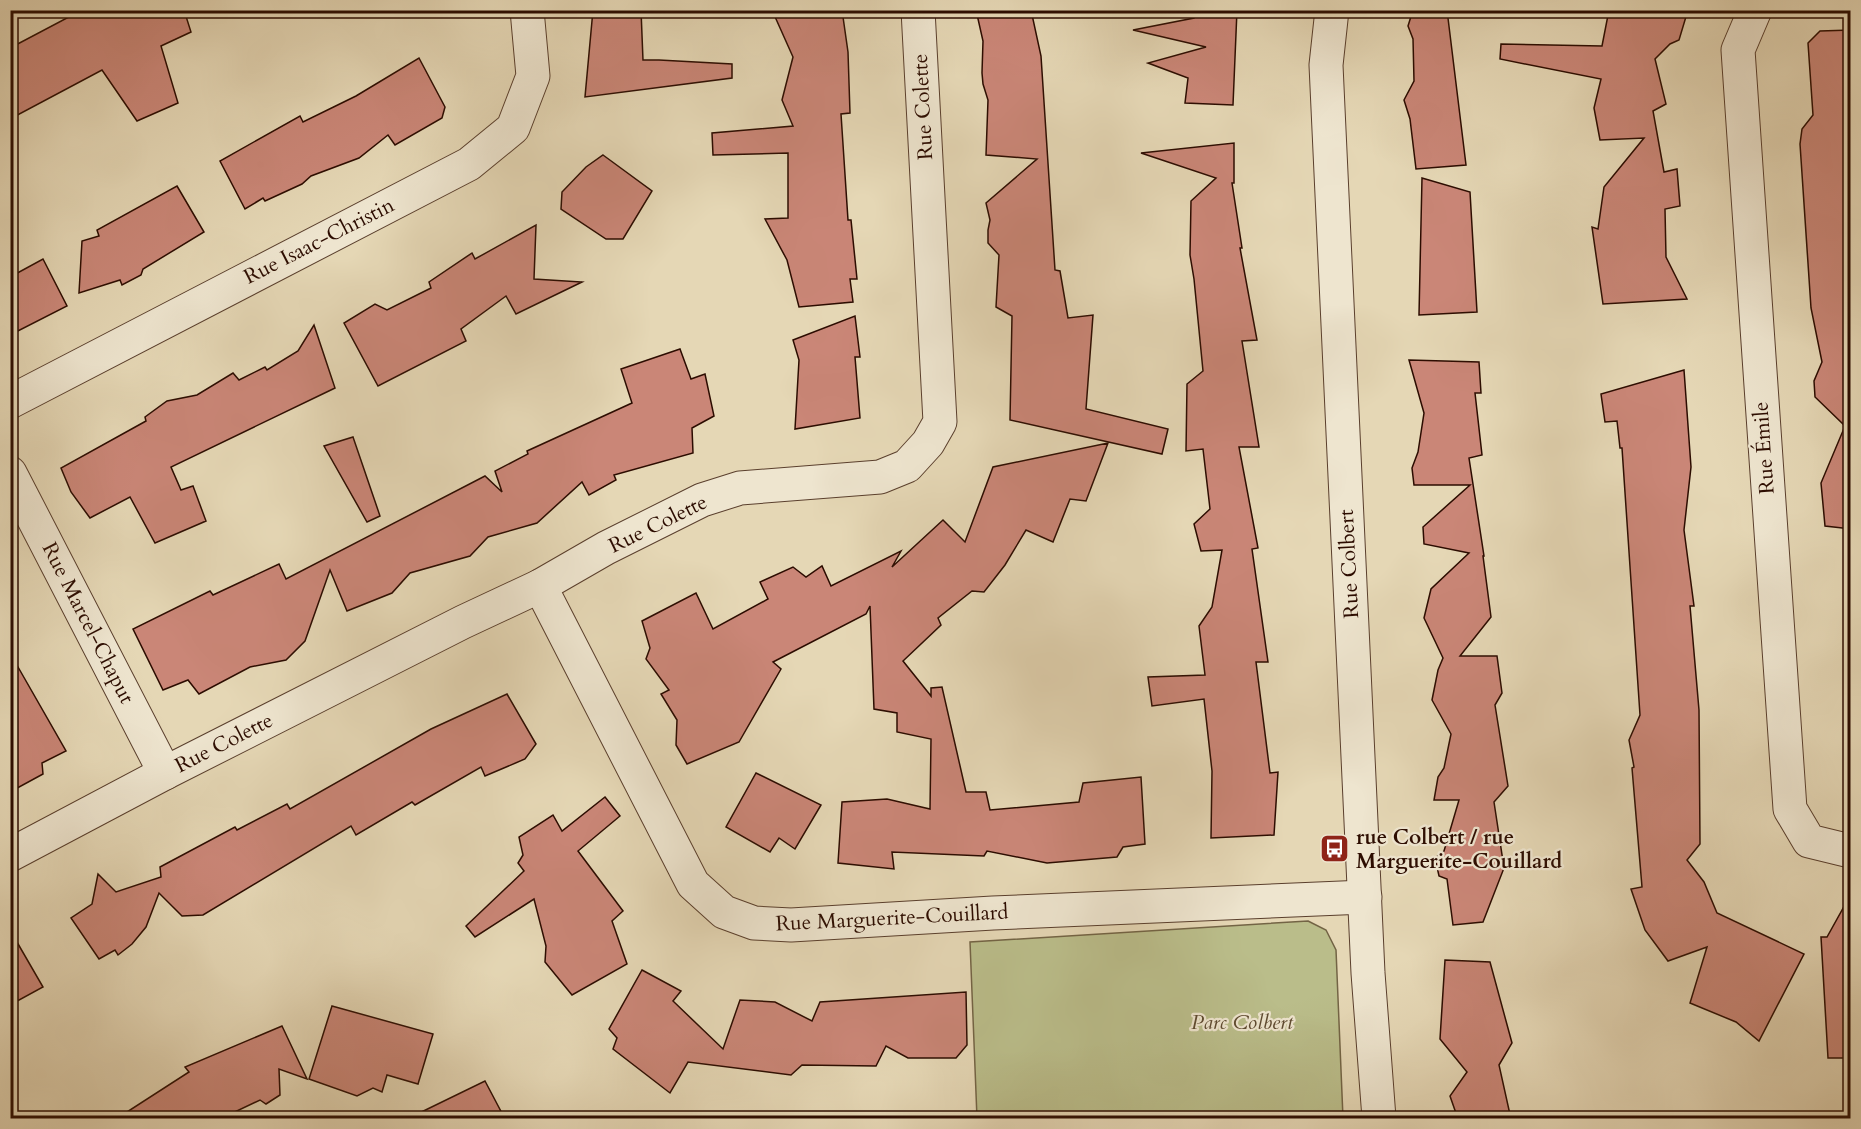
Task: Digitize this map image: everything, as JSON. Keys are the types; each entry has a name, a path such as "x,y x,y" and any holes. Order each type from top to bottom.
{"street":[{"name":"Rue Isaac-Christin","path":"10,402 469,164 513,128 532,76 527,10"},
{"name":"Rue Colette","path":"10,855 165,773 463,622 540,586 606,548 702,500 740,488 880,477 908,466 928,443 940,422 918,10"},
{"name":"Rue Colbert","path":"1332,10 1326,65 1368,973 1379,1119"},
{"name":"Rue Émile","path":"1755,10 1738,50 1790,809 1809,841 1851,851"},
{"name":"Rue Marcel-Chaput","path":"10,473 165,773"},
{"name":"Rue Marguerite-Couillard","path":"540,586 693,884 724,912 754,923 790,925 993,913 1365,897"}],"green space":[{"name":"Parc Colbert","path":"1308,921 1326,930 1336,950 1343,1118 977,1118 970,942"}],"building":[{"path":"82,10 184,10 191,32 161,46 178,103 137,121 102,70 10,119 10,48"},
{"path":"593,10 641,10 643,60 732,64 732,78 585,97"},
{"path":"772,10 842,10 848,52 850,113 841,114 848,220 851,220 857,279 850,279 853,302 799,307 787,260 765,219 788,218 788,153 713,155 712,133 793,126 782,100 793,57"},
{"path":"976,10 1031,10 1041,56 1055,270 1060,271 1068,318 1093,315 1086,409 1168,429 1162,454 1010,420 1012,316 996,307 999,255 988,243 990,220 986,203 1037,159 986,155 988,100 982,73 983,41"},
{"path":"1197,10 1237,10 1233,105 1185,103 1188,78 1148,63 1206,47 1133,30 1194,18"},
{"path":"1413,10 1447,10 1466,165 1416,169 1410,119 1404,100 1414,81 1413,39 1408,26"},
{"path":"1609,10 1688,10 1679,40 1670,44 1655,59 1666,104 1653,111 1664,172 1677,169 1680,206 1665,209 1666,257 1687,299 1603,304 1592,227 1598,229 1604,187 1644,138 1600,140 1594,108 1601,79 1500,59 1501,44 1602,46"},
{"path":"1851,30 1851,529 1825,526 1821,483 1845,426 1815,397 1814,381 1822,362 1811,308 1800,144 1802,129 1813,115 1808,43 1820,31"},
{"path":"419,58 445,107 442,118 395,145 388,135 359,158 311,176 302,184 265,201 263,198 245,209 220,161 300,116 303,122 356,96"},
{"path":"1234,143 1234,183 1232,183 1242,248 1240,248 1257,340 1242,341 1259,447 1239,447 1258,548 1252,549 1268,662 1256,662 1270,773 1278,772 1274,835 1211,838 1212,771 1204,699 1152,706 1148,677 1205,675 1199,626 1212,607 1222,550 1201,551 1194,524 1210,509 1203,449 1186,451 1187,384 1203,371 1190,255 1191,201 1216,178 1141,153"},
{"path":"603,155 652,191 623,239 606,239 561,209 562,192 586,167"},
{"path":"1422,178 1470,192 1477,312 1419,315"},
{"path":"177,186 204,232 143,269 141,275 122,285 120,280 79,293 82,241 99,236 97,230"},
{"path":"536,225 534,279 582,282 516,314 506,296 461,329 466,341 378,386 344,323 375,304 387,310 431,288 429,282 472,253 475,259"},
{"path":"43,259 67,306 10,335 10,277"},
{"path":"855,316 860,357 855,357 860,418 795,429 799,360 793,340"},
{"path":"314,325 335,388 171,467 181,490 193,486 206,521 155,543 130,497 90,518 71,492 61,468 146,421 145,417 167,401 197,395 233,373 239,380 265,367 267,370 298,351"},
{"path":"680,349 691,379 705,374 714,416 692,428 693,453 614,475 616,480 589,495 582,482 537,523 488,537 470,556 410,573 392,593 347,611 330,570 305,641 286,660 250,667 199,694 188,680 163,690 133,629 210,591 213,595 279,564 286,579 485,476 502,492 495,471 528,454 527,451 632,403 621,369"},
{"path":"1409,360 1479,362 1481,393 1475,393 1482,455 1469,458 1491,617 1460,656 1497,656 1502,693 1495,705 1508,786 1494,802 1504,868 1483,922 1453,925 1447,879 1439,876 1435,858 1444,851 1459,800 1434,800 1438,777 1444,768 1451,734 1432,700 1443,658 1424,618 1431,589 1469,553 1424,544 1423,527 1470,485 1414,485 1412,468 1418,452 1424,413"},
{"path":"1684,370 1691,467 1684,530 1694,606 1690,606 1699,710 1700,844 1687,860 1704,882 1717,913 1804,954 1759,1041 1736,1022 1690,1003 1707,947 1668,961 1645,930 1631,889 1642,887 1632,768 1634,767 1629,740 1640,715 1622,448 1620,448 1617,421 1605,422 1601,394"},
{"path":"353,437 380,516 367,522 324,446"},
{"path":"1108,443 1086,501 1070,499 1053,542 1026,530 1005,565 984,592 972,591 938,618 941,625 903,661 931,696 931,688 942,687 966,792 986,792 990,810 1079,802 1083,783 1141,777 1145,844 1123,847 1117,857 1047,863 987,851 984,856 892,852 894,869 838,863 842,802 887,799 930,809 931,739 897,732 897,713 874,709 870,606 866,614 773,662 781,669 739,742 687,764 676,745 677,720 661,694 669,690 646,659 650,648 642,621 696,593 713,629 768,599 760,582 793,567 806,577 822,566 831,586 901,551 892,567 943,520 965,542 993,467"},
{"path":"10,653 66,751 42,763 43,774 10,792"},
{"path":"507,694 536,744 525,759 485,776 481,767 415,805 412,802 356,835 351,826 203,915 182,916 159,893 146,927 132,944 118,955 115,950 99,959 71,918 92,904 98,874 116,892 161,877 160,867 235,827 237,830 287,804 290,809 431,729"},
{"path":"756,773 821,805 795,849 779,838 770,852 726,827"},
{"path":"605,797 620,816 578,851 623,911 612,921 627,964 572,995 545,962 546,946 534,899 475,937 466,926 524,871 518,863 523,855 519,837 553,815 562,831"},
{"path":"1851,894 1851,1058 1828,1058 1821,937 1827,937"},
{"path":"10,930 43,987 10,1005"},
{"path":"1445,960 1490,962 1512,1043 1499,1065 1511,1119 1458,1119 1450,1096 1467,1072 1440,1039"},
{"path":"642,970 681,991 673,1001 723,1049 740,1000 775,1002 812,1021 820,1002 966,992 967,1045 956,1058 908,1058 886,1046 876,1066 802,1065 791,1075 688,1062 670,1093 613,1049 617,1038 609,1029"},
{"path":"332,1006 433,1034 418,1084 387,1075 382,1092 373,1088 357,1096 309,1079"},
{"path":"282,1026 307,1079 279,1069 280,1095 266,1104 260,1100 220,1119 116,1119 189,1072 185,1067"},
{"path":"485,1081 505,1119 407,1119"}],"place":[{"name":"rue Colbert / rue Marguerite-Couillard","path":"1335,849"}]}
